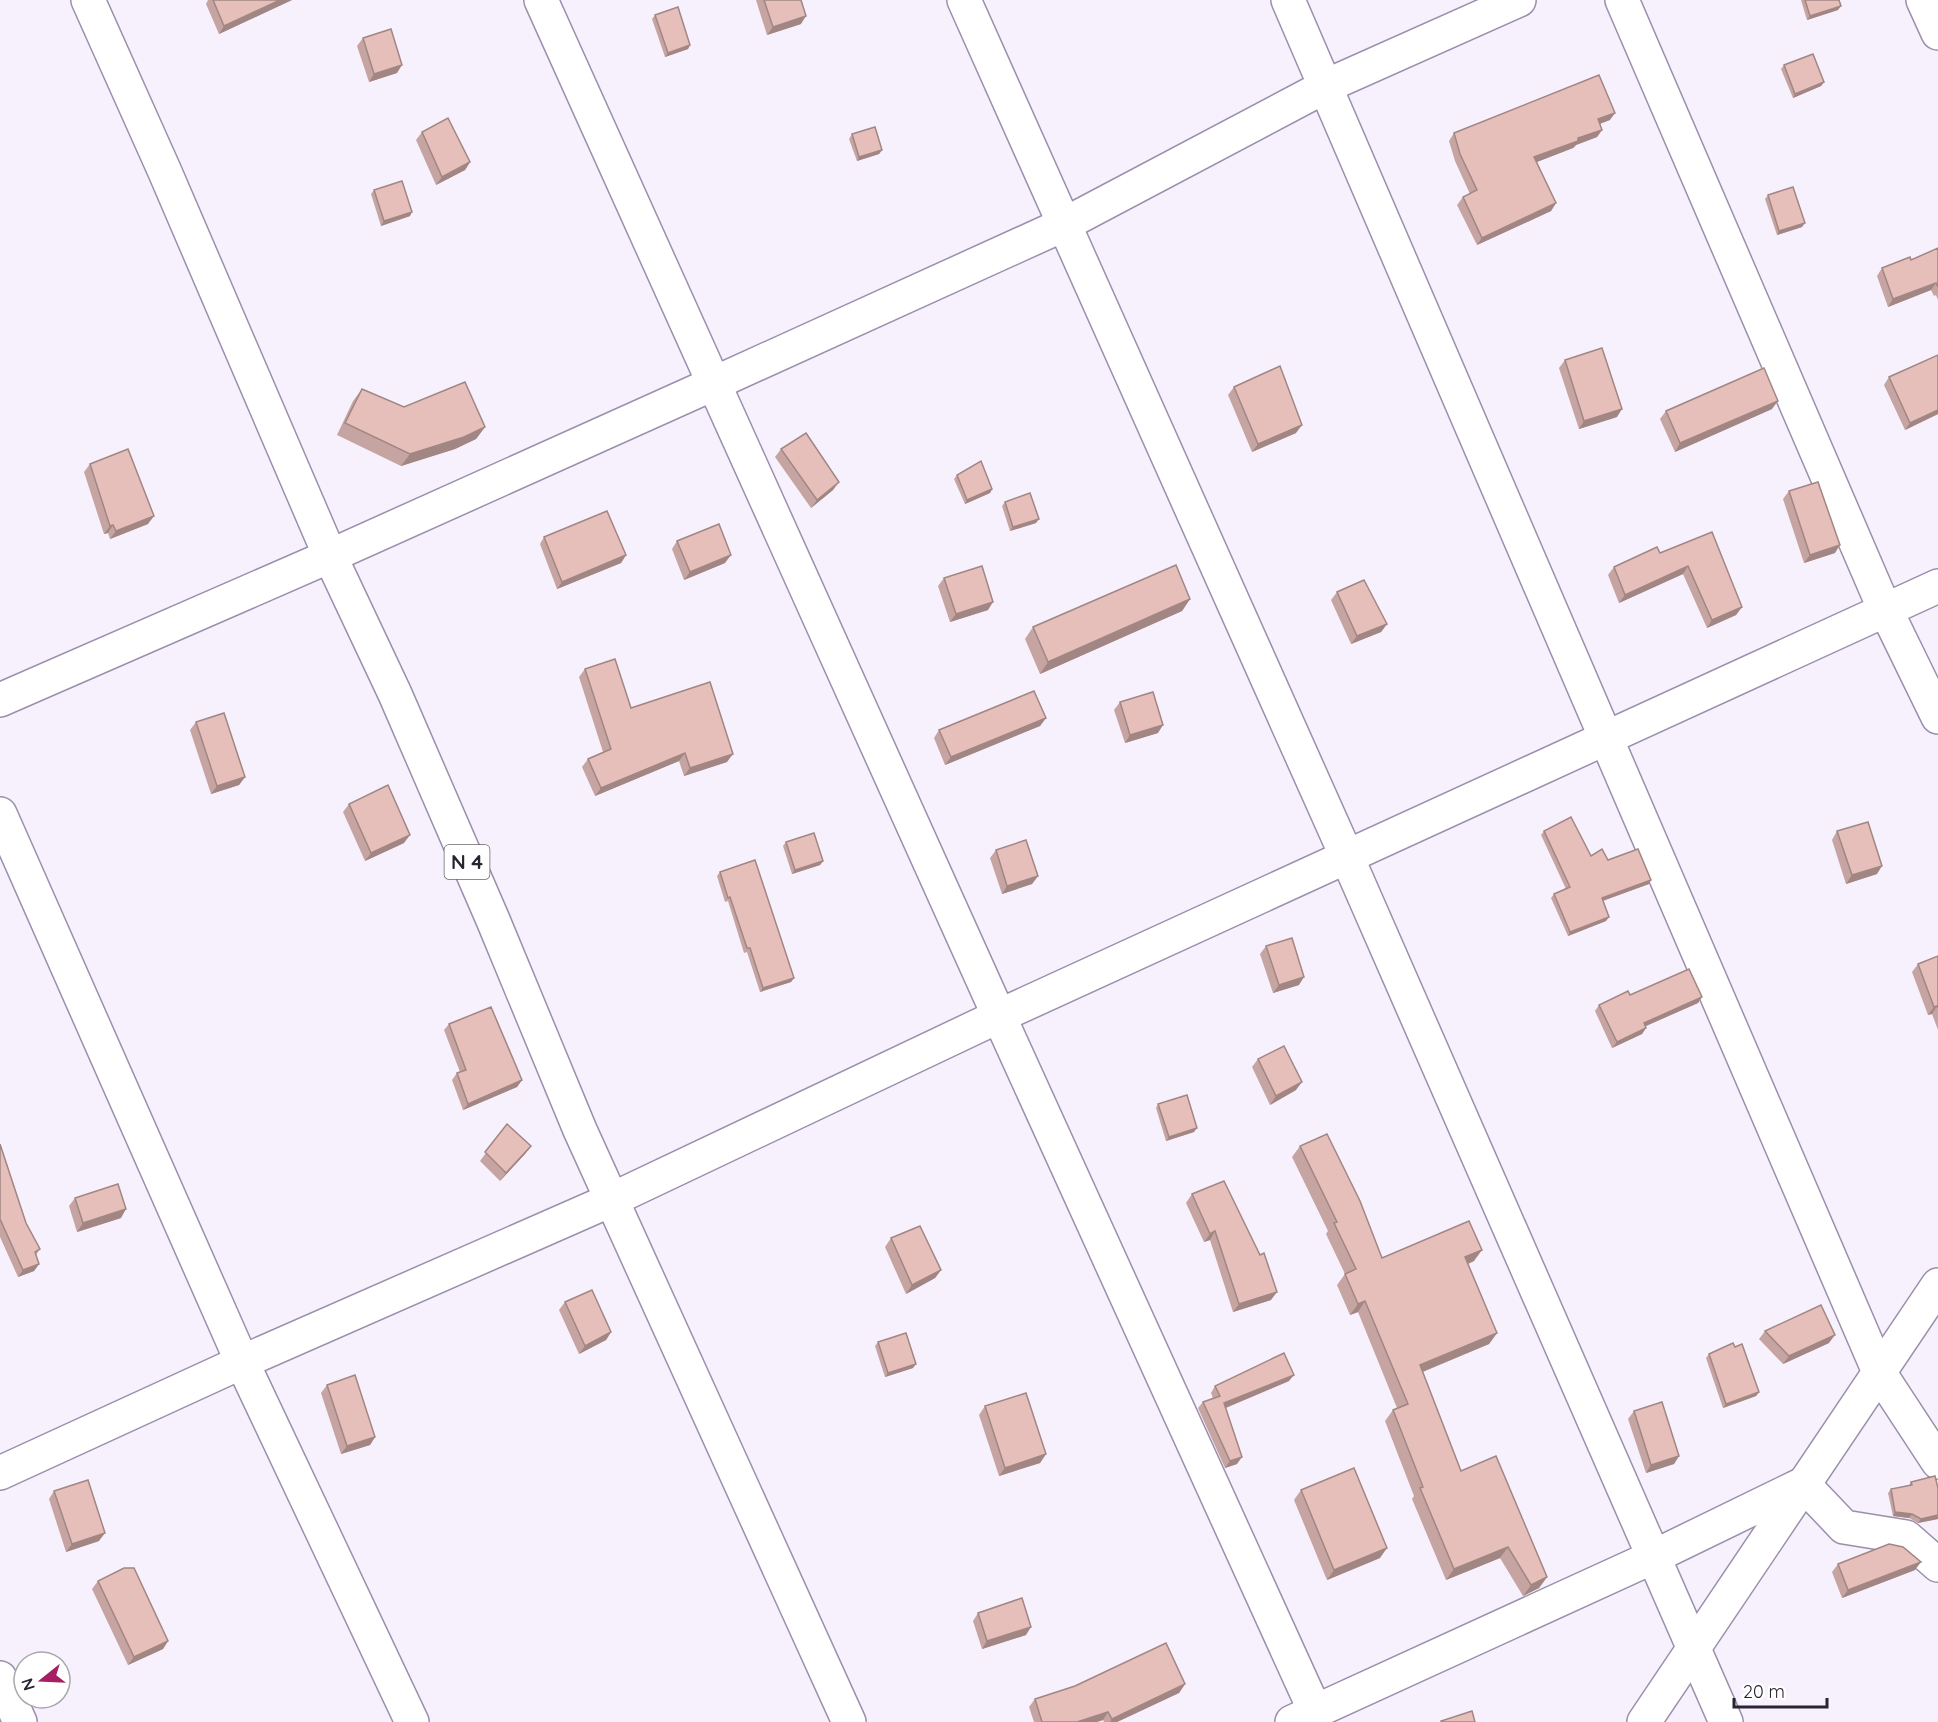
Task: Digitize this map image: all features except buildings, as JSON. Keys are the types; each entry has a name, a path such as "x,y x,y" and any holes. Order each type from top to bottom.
{"main road":[{"name":"N 4","path":"88,0 170,183 330,555 395,694 611,1200 849,1722"},
{"path":"541,0 999,1016 1304,1716 1653,1557 1803,1484"},
{"path":"964,0 1347,856 1725,1722"},
{"path":"1288,0 1879,1372 1938,1462"},
{"path":"0,700 715,383 1065,224 1326,86 1519,0"},
{"path":"1622,0 1873,583 1938,717"},
{"path":"1923,0 1938,33"},
{"path":"0,1473 242,1362 611,1200 999,1016 1938,586"},
{"path":"0,814 242,1362 412,1722"},
{"path":"1644,1722 1938,1285"},
{"path":"1803,1484 1844,1527 1906,1537 1938,1565"},
{"path":"0,1678 20,1722"}]}
